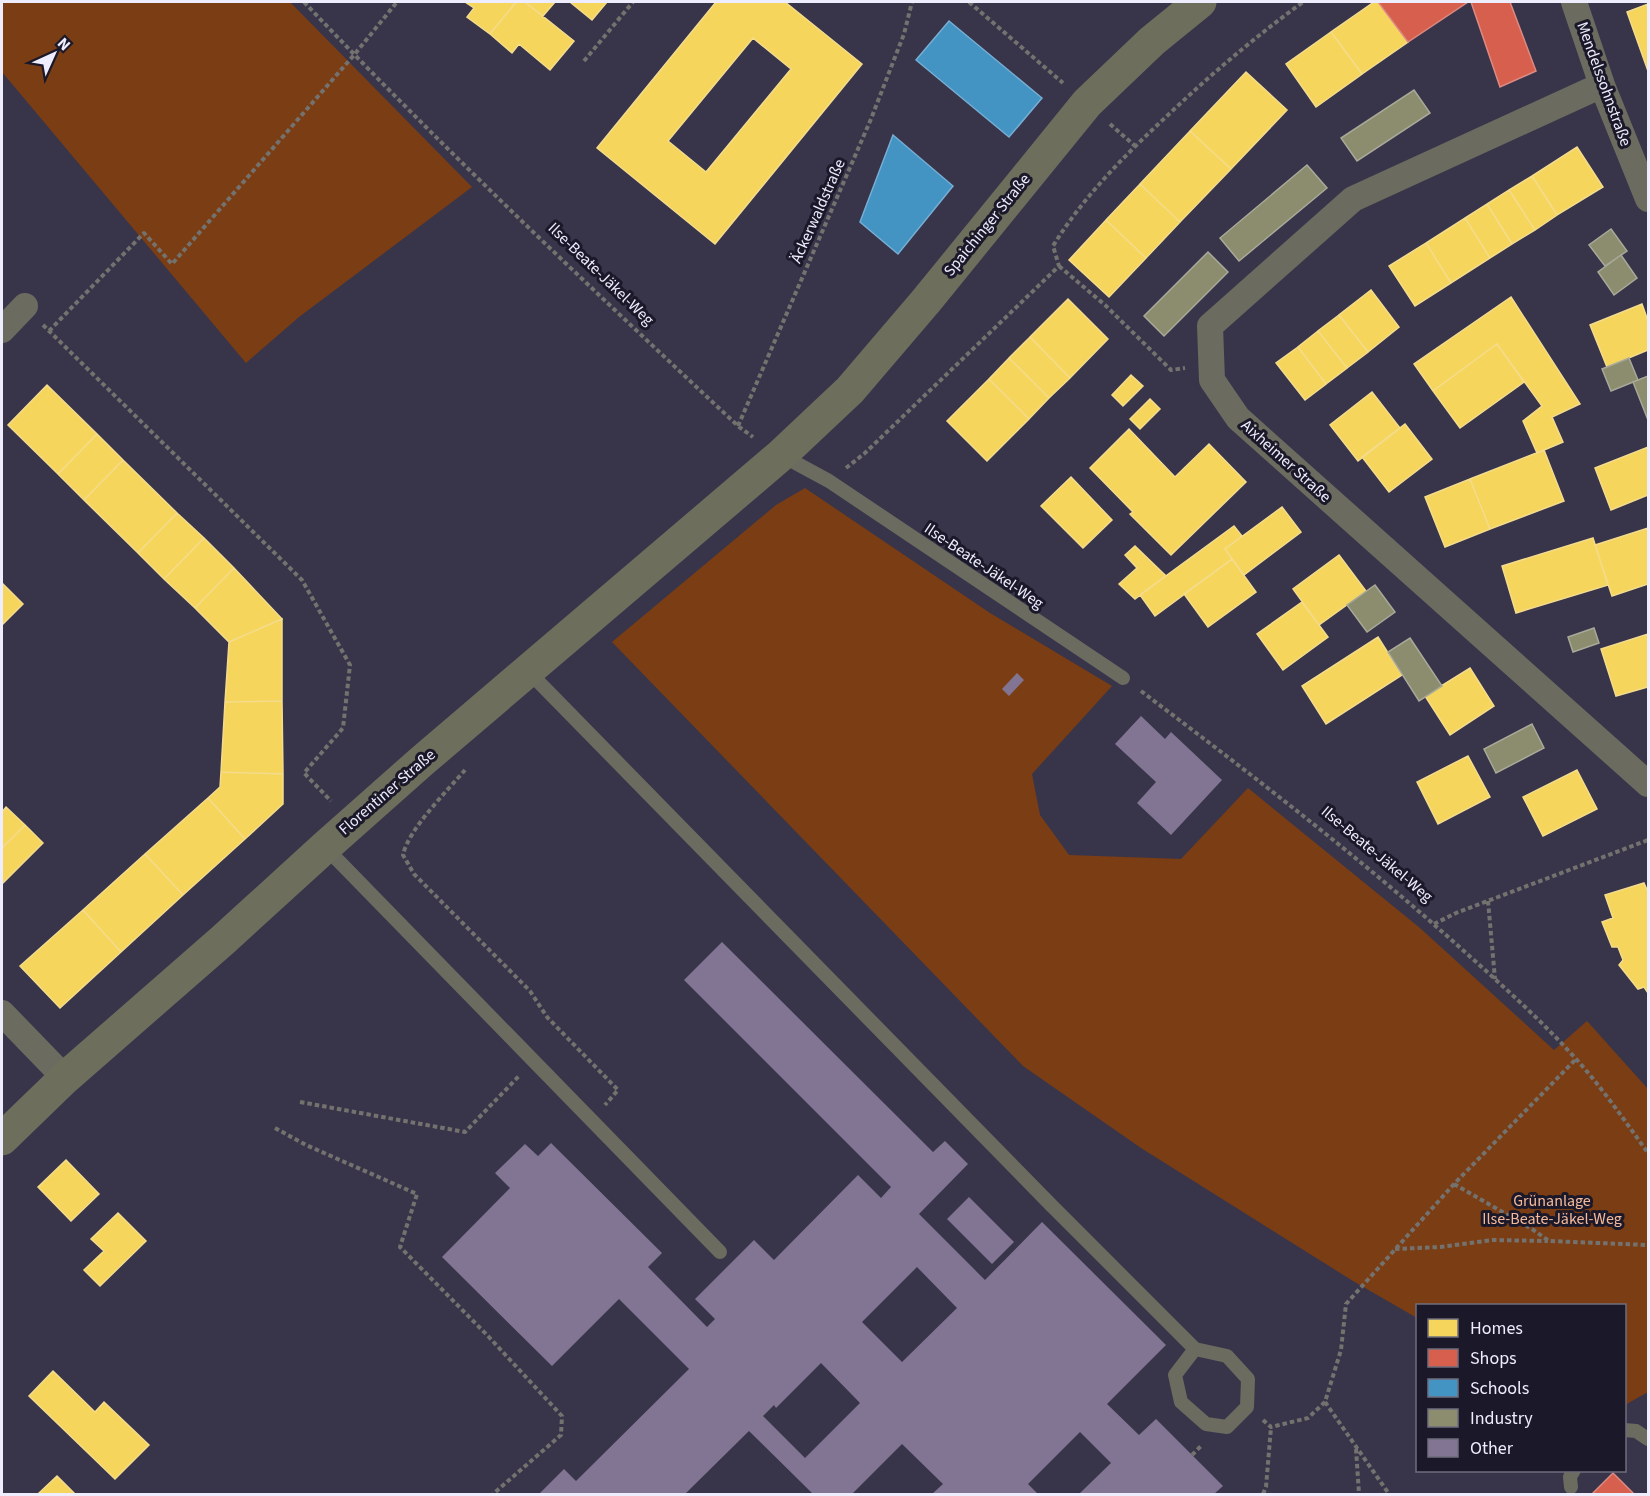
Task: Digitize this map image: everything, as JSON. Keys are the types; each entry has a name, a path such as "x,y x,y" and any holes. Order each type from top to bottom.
{"street":[{"name":"Spaichinger Straße","path":"781,455 850,390 927,300 1087,103 1152,41 1200,2"},
{"name":"Mendelssohnstraße","path":"1574,2 1602,85 1648,199"},
{"name":"Aixheimer Straße","path":"1602,85 1353,199 1210,326 1211,365 1212,380 1238,418 1648,784"},
{"path":"2,330 25,306"},
{"name":"Florentiner Straße","path":"2,1139 65,1078 325,847 781,455"},
{"path":"2,1013 65,1078"}],"lane":[{"name":"Ilse-Beate-Jäkel-Weg","path":"781,455 829,481 1123,678"},
{"path":"528,671 1195,1349 1227,1356 1248,1378 1247,1407 1227,1427 1206,1424 1181,1402 1175,1375 1195,1349"},
{"path":"325,847 720,1252"},
{"path":"1626,1430 1636,1431 1648,1439"},
{"path":"1571,1487 1570,1477 1573,1472"}],"path":[{"name":"Ilse-Beate-Jäkel-Weg","path":"304,2 354,55 587,285 738,426 781,455"},
{"path":"352,824 304,773 343,728 350,665 302,580 49,331 144,233 172,264 354,55 397,2"},
{"path":"584,61 633,2"},
{"name":"Äckerwaldstraße","path":"738,426 871,119 904,34 912,2"},
{"path":"969,2 1087,103"},
{"path":"1211,365 1171,370 1105,305 1059,266 1053,246 1094,191 1135,146 1203,82 1270,26 1303,2"},
{"path":"829,481 865,453 1059,266"},
{"name":"Ilse-Beate-Jäkel-Weg","path":"1123,678 1332,837 1496,980 1576,1059 1610,1099 1648,1153"},
{"path":"465,769 405,844 403,855 414,874 530,991 547,1017 618,1090 592,1120"},
{"path":"1434,924 1456,913 1648,840"},
{"path":"1488,901 1496,980"},
{"path":"1271,1427 1308,1418 1325,1402 1341,1350 1346,1304 1454,1184 1576,1059"},
{"path":"300,1102 465,1132 534,1060"},
{"path":"275,1128 306,1145 417,1194 400,1247 489,1336 562,1416 561,1435 493,1494"},
{"path":"1454,1184 1549,1241"},
{"path":"1395,1249 1440,1247 1492,1240 1648,1245"},
{"path":"1325,1402 1389,1494"},
{"path":"1247,1407 1271,1427"},
{"path":"1263,1494 1266,1487 1271,1427"},
{"path":"1356,1449 1359,1494"}],"green space":[{"path":"2,2 290,2 472,187 299,317 246,363 2,72"},
{"name":"Grünanlage Ilse-Beate-Jäkel-Weg","path":"805,488 990,613 1112,686 1032,774 1040,815 1069,855 1181,859 1248,788 1420,928 1554,1050 1587,1021 1648,1089 1648,1392 1626,1404 1626,1304 1416,1304 1416,1317 1353,1281 1141,1148 1023,1066 612,642 776,505"}],"building: Homes":[{"path":"465,2 516,2 490,34 467,17 474,8"},
{"path":"516,2 525,2 574,41 550,70 519,44 512,53 490,34"},
{"path":"525,2 555,2 543,16"},
{"path":"570,2 607,2 592,20"},
{"path":"716,2 785,2 862,64 715,244 597,148","holes":["753,38 791,69 706,172 668,141"]},
{"path":"1374,2 1378,2 1408,42 1362,74 1331,32"},
{"path":"1648,4 1648,71 1627,12"},
{"path":"1331,32 1362,74 1316,107 1286,64"},
{"path":"1246,72 1287,110 1231,169 1190,131"},
{"path":"1190,131 1231,169 1180,222 1140,184"},
{"path":"1577,147 1603,187 1557,215 1532,176"},
{"path":"1532,176 1557,215 1535,230 1509,190"},
{"path":"1140,184 1180,222 1146,258 1106,220"},
{"path":"1509,190 1535,230 1512,244 1487,204"},
{"path":"1487,204 1512,244 1490,258 1465,218"},
{"path":"1465,218 1490,258 1451,283 1426,243"},
{"path":"1106,220 1146,258 1109,297 1069,260"},
{"path":"1426,243 1451,283 1415,306 1389,266"},
{"path":"1371,290 1399,327 1368,352 1339,315"},
{"path":"1511,297 1580,404 1552,417 1563,442 1537,453 1523,421 1542,406 1497,344 1433,391 1414,364"},
{"path":"1068,299 1108,339 1070,378 1030,337"},
{"path":"1642,304 1648,321 1648,350 1607,367 1590,325"},
{"path":"1339,315 1368,352 1347,368 1318,331"},
{"path":"1318,331 1347,368 1326,384 1298,347"},
{"path":"1030,337 1070,378 1049,398 1009,358"},
{"path":"1497,344 1524,382 1460,428 1433,391"},
{"path":"1298,347 1326,384 1305,400 1276,363"},
{"path":"1009,358 1049,398 1029,419 989,379"},
{"path":"1131,375 1143,386 1123,406 1112,395"},
{"path":"989,379 1029,419 987,461 947,421"},
{"path":"47,385 97,434 58,474 8,425"},
{"path":"1372,392 1400,428 1358,461 1330,425"},
{"path":"1150,399 1160,409 1140,429 1130,419"},
{"path":"1405,424 1432,459 1389,492 1362,457"},
{"path":"1129,429 1175,477 1209,444 1246,482 1171,555 1130,514 1133,512 1090,468"},
{"path":"97,434 123,460 84,500 58,474"},
{"path":"1648,447 1648,495 1611,510 1595,468"},
{"path":"1544,450 1564,501 1490,529 1470,479"},
{"path":"123,460 177,513 138,553 84,500"},
{"path":"1071,477 1112,520 1083,548 1041,506"},
{"path":"1470,479 1490,529 1445,547 1425,497"},
{"path":"1282,507 1301,532 1244,575 1225,549"},
{"path":"177,513 204,538 164,579 138,553"},
{"path":"1234,526 1242,536 1225,549 1232,559 1155,616 1140,595"},
{"path":"1648,528 1648,584 1612,596 1595,545"},
{"path":"204,538 234,568 195,608 164,579"},
{"path":"1593,538 1608,585 1516,613 1502,566"},
{"path":"1135,546 1166,576 1135,599 1119,584 1137,568 1125,555"},
{"path":"1339,555 1366,591 1319,625 1293,589"},
{"path":"1232,559 1256,592 1208,627 1184,594"},
{"path":"234,568 282,619 229,642 195,608"},
{"path":"3,584 23,604 2,625 2,586"},
{"path":"1302,602 1328,637 1283,670 1257,634"},
{"path":"282,619 282,701 225,702 229,642"},
{"path":"1648,634 1648,687 1616,696 1601,649"},
{"path":"1378,637 1402,675 1326,724 1302,686"},
{"path":"1470,668 1494,706 1450,735 1425,696"},
{"path":"282,701 283,774 221,772 225,702"},
{"path":"1468,756 1490,797 1438,824 1417,782"},
{"path":"1577,770 1597,809 1543,836 1523,797"},
{"path":"221,772 283,774 283,804 245,839 208,798 220,787"},
{"path":"208,798 245,839 183,895 145,854"},
{"path":"6,807 25,825 2,848 2,812"},
{"path":"25,825 43,843 2,884 2,848"},
{"path":"145,854 183,895 121,952 83,910"},
{"path":"1644,883 1648,892 1648,993 1644,987 1638,989 1619,965 1623,960 1618,947 1612,947 1602,922 1613,918 1605,895"},
{"path":"83,910 121,952 60,1008 20,966"},
{"path":"66,1160 99,1194 71,1221 38,1187"},
{"path":"118,1213 146,1241 100,1286 84,1270 104,1251 91,1239"},
{"path":"53,1371 95,1412 104,1402 149,1445 115,1479 29,1396"},
{"path":"57,1476 75,1494 38,1494"}],"building: Shops":[{"path":"1378,2 1468,2 1408,42"},
{"path":"1471,2 1510,2 1536,71 1500,87"},
{"path":"1613,1473 1634,1494 1592,1494"}],"building: Schools":[{"path":"949,21 1042,98 1009,137 916,60"},
{"path":"893,135 953,186 898,254 860,222"}],"building: Industry":[{"path":"1414,90 1430,113 1357,161 1341,138"},
{"path":"1307,165 1327,188 1239,261 1220,238"},
{"path":"1611,229 1627,251 1605,266 1589,245"},
{"path":"1208,252 1228,272 1164,336 1144,316"},
{"path":"1621,255 1637,278 1614,295 1598,272"},
{"path":"1629,358 1638,380 1611,391 1602,369"},
{"path":"1648,376 1648,420 1633,382"},
{"path":"1375,585 1395,612 1367,632 1347,605"},
{"path":"1594,628 1599,643 1573,652 1568,637"},
{"path":"1410,638 1442,686 1419,701 1388,652"},
{"path":"1532,724 1544,748 1496,773 1484,749"}],"building: Other":[{"path":"1017,673 1024,680 1009,696 1002,689"},
{"path":"1141,716 1165,739 1171,732 1222,780 1171,835 1137,803 1156,782 1115,744"},
{"path":"722,942 933,1152 945,1141 968,1164 919,1214 985,1280 1042,1222 1166,1345 1107,1404 1139,1435 1156,1419 1223,1486 1214,1494 1079,1494 1111,1463 1080,1432 1028,1484 1038,1494 932,1494 943,1484 902,1444 852,1494 813,1494 749,1431 685,1494 539,1494 564,1469 576,1481 689,1369 619,1299 552,1366 442,1257 510,1188 495,1173 525,1144 538,1156 551,1143 662,1253 648,1267 707,1327 715,1319 695,1299 754,1240 774,1260 858,1175 881,1198 891,1187 684,980","holes":["917,1267 957,1308 902,1362 862,1322","821,1363 860,1403 805,1458 763,1416 774,1405 776,1408"]},
{"path":"969,1197 1014,1242 992,1264 947,1219"}]}
